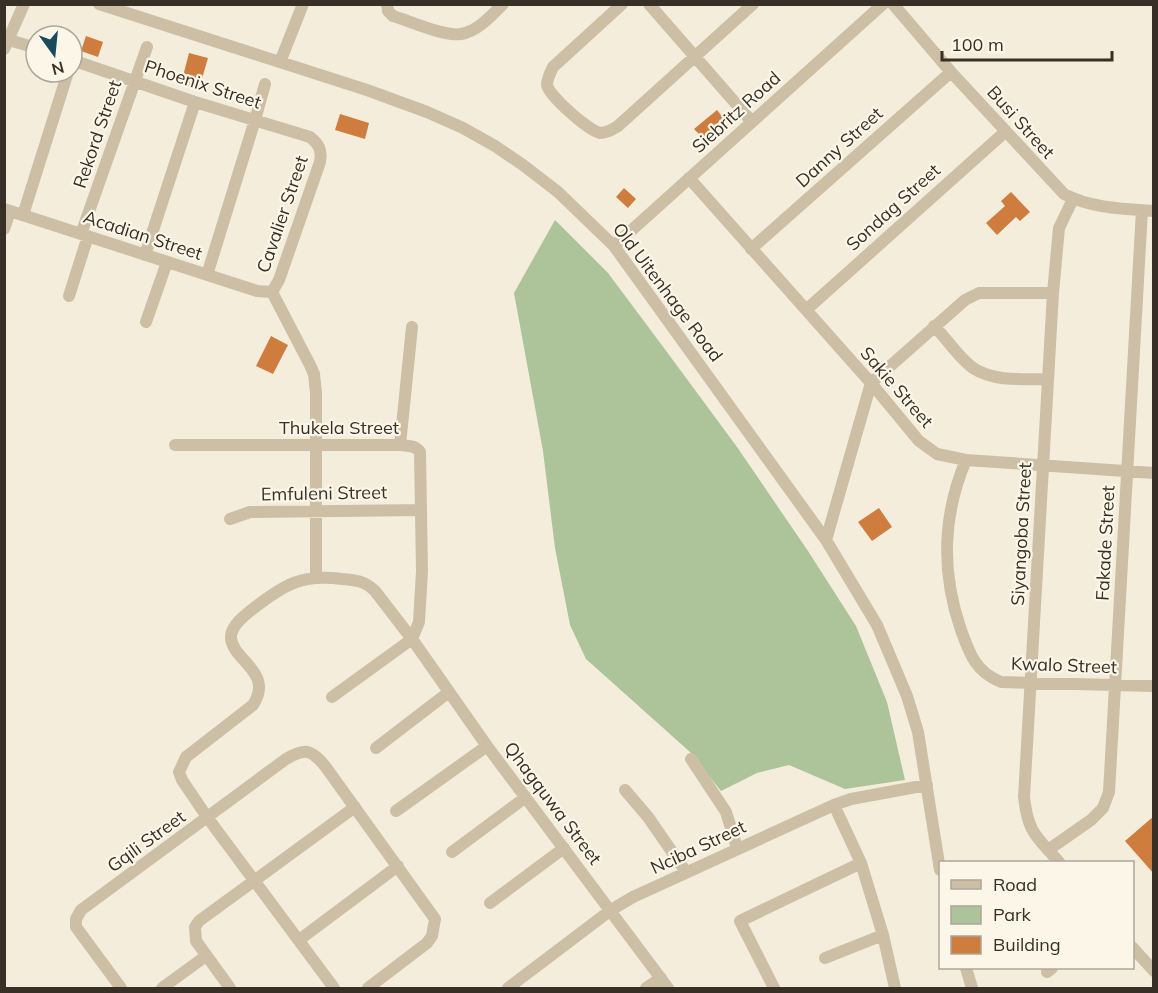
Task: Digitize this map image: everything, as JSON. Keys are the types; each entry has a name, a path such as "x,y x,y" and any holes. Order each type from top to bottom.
{"street":[{"path":"24,4 7,44 24,46"},
{"name":"Old Uitenhage Road","path":"99,4 427,112 463,128 495,146 558,192 614,246 826,540 860,594 892,657 918,732 939,863"},
{"path":"280,62 303,4"},
{"path":"387,4 388,11 393,16 449,34 460,34 485,22 503,4"},
{"path":"622,4 553,67 548,76 547,85 550,93 593,130 601,133 618,126 753,4"},
{"path":"649,4 752,122"},
{"name":"Siebritz Road","path":"614,246 883,4"},
{"name":"Busi Street","path":"893,4 951,72 1064,194 1073,199 1098,205 1148,210"},
{"name":"Rekord Street","path":"69,296 85,235 147,47"},
{"name":"Phoenix Street","path":"84,64 195,102 310,137 319,146"},
{"name":"Danny Street","path":"751,249 951,72"},
{"path":"23,215 64,84"},
{"path":"207,275 265,84"},
{"path":"145,255 195,102"},
{"name":"Sondag Street","path":"806,310 1005,132"},
{"name":"Cavalier Street","path":"272,292 279,280 320,162 319,146"},
{"name":"Sakie Street","path":"689,178 871,383 919,441 937,454 966,460 1154,473"},
{"name":"Siyangoba Street","path":"1058,861 1033,833 1027,819 1024,797 1053,293 1059,228 1073,199"},
{"path":"4,230 7,210"},
{"name":"Acadian Street","path":"7,210 257,291 272,292"},
{"name":"Fakade Street","path":"1048,850 1091,820 1103,808 1110,792 1127,470 1148,210"},
{"path":"146,322 167,262"},
{"path":"272,292 314,374 316,393 316,577"},
{"path":"826,540 871,383 965,300 979,293 1053,293"},
{"path":"934,326 972,367 984,374 1048,379"},
{"path":"400,445 412,327"},
{"name":"Thukela Street","path":"175,445 400,445 417,448 420,452 421,610 420,622 412,639"},
{"name":"Kwalo Street","path":"966,460 955,486 946,556 956,615 979,669 989,677 1001,682 1154,686"},
{"name":"Emfuleni Street","path":"230,519 250,512 421,510"},
{"name":"Gqili Street","path":"121,988 76,927 76,919 81,910 207,817 179,772 186,757 253,705 258,697 257,678 233,644 231,636 235,626 267,598 294,582 316,577 361,581 368,585 412,639"},
{"path":"332,697 412,639"},
{"name":"Qhagquwa Street","path":"412,639 487,746 665,983"},
{"path":"376,748 449,692"},
{"path":"396,811 487,746"},
{"path":"334,988 207,817 286,759 307,751 315,754 435,919 432,936 427,943 368,988"},
{"path":"691,759 726,812 737,848"},
{"name":"Nciba Street","path":"508,988 611,910 633,897 834,805 851,799 927,785"},
{"path":"625,790 648,817 686,872"},
{"path":"452,852 526,797"},
{"path":"834,805 861,864 883,935 895,988"},
{"path":"230,988 195,941 195,927 209,913 355,807"},
{"path":"490,903 564,848"},
{"path":"774,988 740,921 861,864"},
{"path":"299,940 398,866"},
{"path":"825,958 883,935"},
{"path":"1134,949 1154,971"},
{"path":"162,988 206,956"},
{"path":"966,969 972,988"},
{"path":"646,988 665,983"}],"green space":[{"path":"555,220 608,273 664,348 737,447 856,626 887,702 905,780 845,789 789,765 757,773 721,791 690,752 586,659 570,625 555,548 543,451 514,293"}],"building":[{"path":"86,36 103,42 98,57 84,52"},
{"path":"189,53 208,58 199,89 181,84"},
{"path":"717,110 725,120 703,138 694,129"},
{"path":"340,114 369,123 365,139 335,130"},
{"path":"624,188 636,199 628,208 616,197"},
{"path":"1011,192 1030,212 1020,221 1016,217 997,235 986,223 1005,206 1001,201"},
{"path":"271,336 288,345 273,374 256,366"},
{"path":"879,508 892,527 872,541 858,522"},
{"path":"1154,816 1154,874 1125,841"}]}
